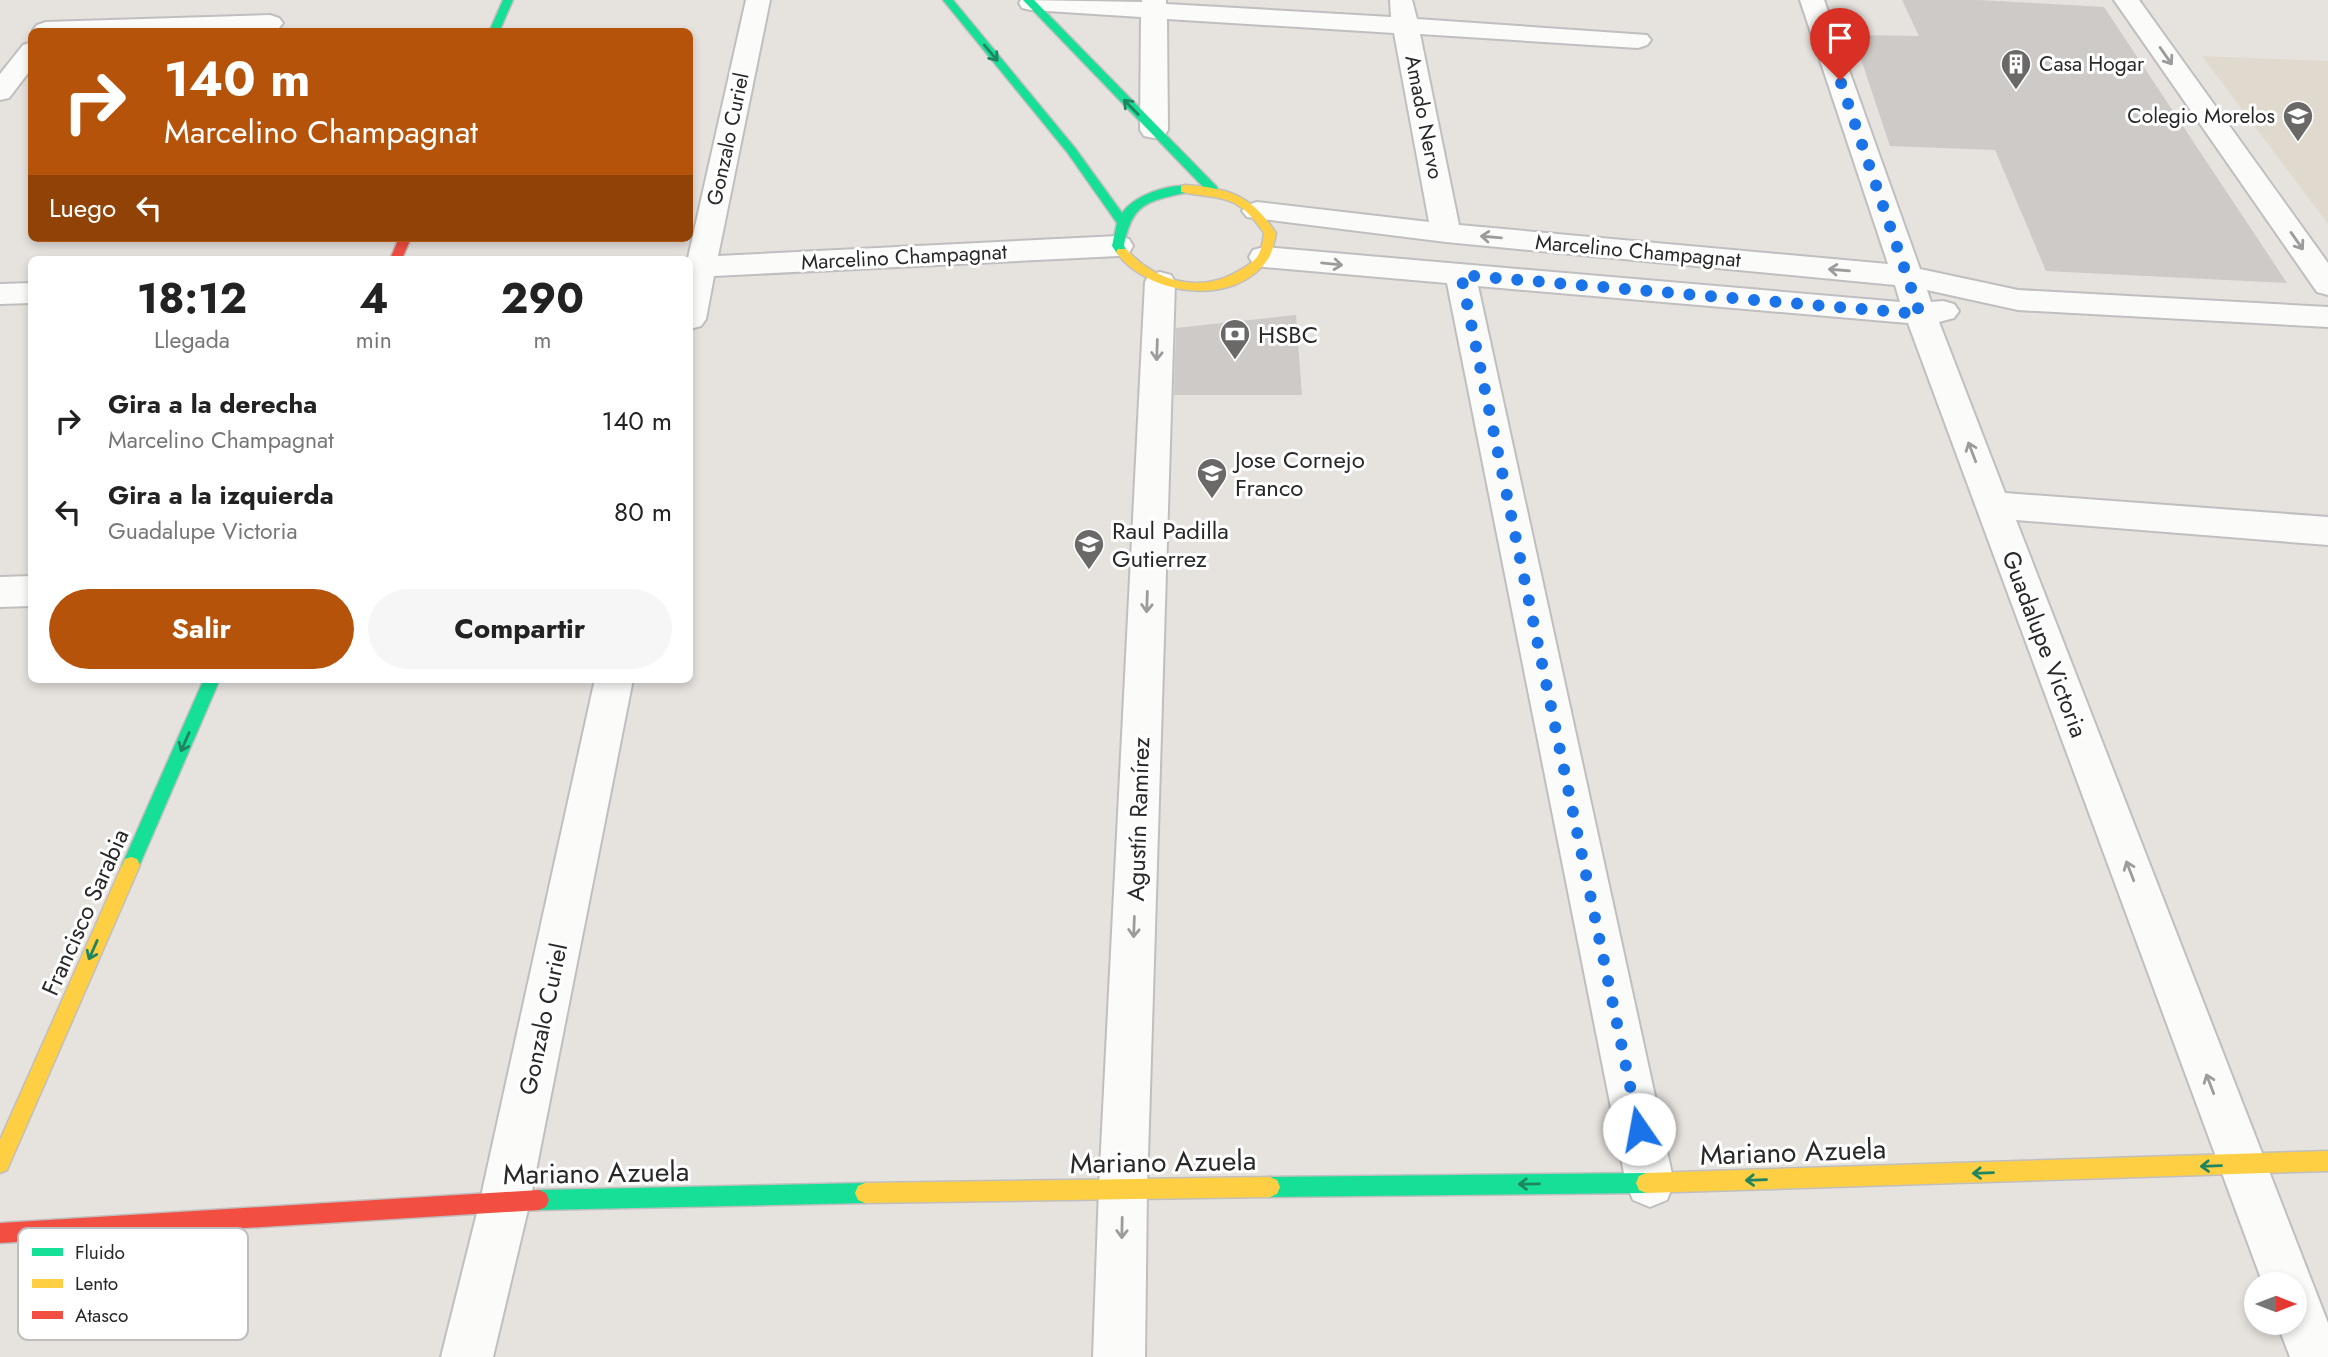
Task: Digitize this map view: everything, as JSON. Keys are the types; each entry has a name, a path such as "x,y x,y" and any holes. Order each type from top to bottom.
{"street":[{"path":"193,28 267,27 284,0"},
{"path":"496,28 508,0"},
{"name":"Gonzalo Curiel","path":"693,287 695,266 758,0"},
{"path":"948,0 1072,150 1120,233 1132,267 1160,282 1201,287 1239,278 1264,257 1270,233 1257,211 1237,198 1213,190 1185,189 1158,194 1136,205 1120,233"},
{"name":"Guadalupe Victoria","path":"1812,0 1920,314 2283,1272"},
{"path":"2126,0 2328,285"},
{"path":"1030,2 1213,190"},
{"path":"1030,2 1403,12 1638,40"},
{"path":"1154,5 1154,130"},
{"name":"Amado Nervo","path":"1403,12 1446,233"},
{"path":"0,92 28,54"},
{"name":"Marcelino Champagnat","path":"1257,211 1446,233 1907,276 2018,300 2328,317"},
{"name":"Marcelino Champagnat","path":"695,266 1120,233"},
{"name":"Marcelino Champagnat","path":"1264,257 1920,314 2018,300"},
{"path":"1461,275 1650,1183"},
{"name":"Agustín Ramírez","path":"1119,1357 1123,1188 1160,282"},
{"path":"0,294 28,293"},
{"path":"1992,505 2328,531"},
{"path":"0,592 28,591"},
{"name":"Francisco Sarabia","path":"0,1163 210,683"},
{"name":"Gonzalo Curiel","path":"467,1357 505,1201 613,683"},
{"name":"Mariano Azuela","path":"79,1228 505,1201 1123,1188 1650,1183 2328,1161"},
{"name":"Mariano Azuela","path":"0,1233 18,1232"},
{"path":"2307,1334 2316,1357"}],"shaded area":[{"name":"Colegio Morelos","path":"2202,56 2328,61 2328,224"}],"building":[{"name":"Casa Hogar","path":"1902,0 1978,0 2104,7 2287,283 2046,271 1995,150 1890,146 1853,35 1919,36"},
{"name":"HSBC","path":"1296,315 1302,395 1174,395 1176,328"}],"traffic: fast":[{"path":"496,28 508,0"},
{"path":"948,0 1071,150 1121,220"},
{"path":"1028,0 1213,190"},
{"path":"1122,252 1118,246 1121,231 1131,210 1147,198 1185,189"},
{"path":"131,865 210,683"},
{"path":"1270,1187 1646,1183"},
{"path":"539,1200 865,1193"}],"traffic: slow":[{"path":"1122,252 1135,267 1151,277 1190,287 1230,281 1247,272 1262,259 1270,233 1253,211 1244,203 1224,194 1185,189"},
{"path":"0,1163 131,865"},
{"path":"1646,1183 2328,1161"},
{"path":"865,1193 1270,1187"}],"traffic: jam":[{"path":"397,256 403,242"},
{"path":"82,1228 539,1200"},
{"path":"0,1233 18,1232"}],"place":[{"name":"Casa Hogar","path":"2016,91"},
{"name":"Colegio Morelos","path":"2298,143"},
{"name":"HSBC","path":"1235,361"},
{"name":"Jose Cornejo Franco","path":"1212,500"},
{"name":"Raul Padilla Gutierrez","path":"1089,571"}],"route":[{"path":"1639,1129 1461,275 1920,314 1840,80"}]}
